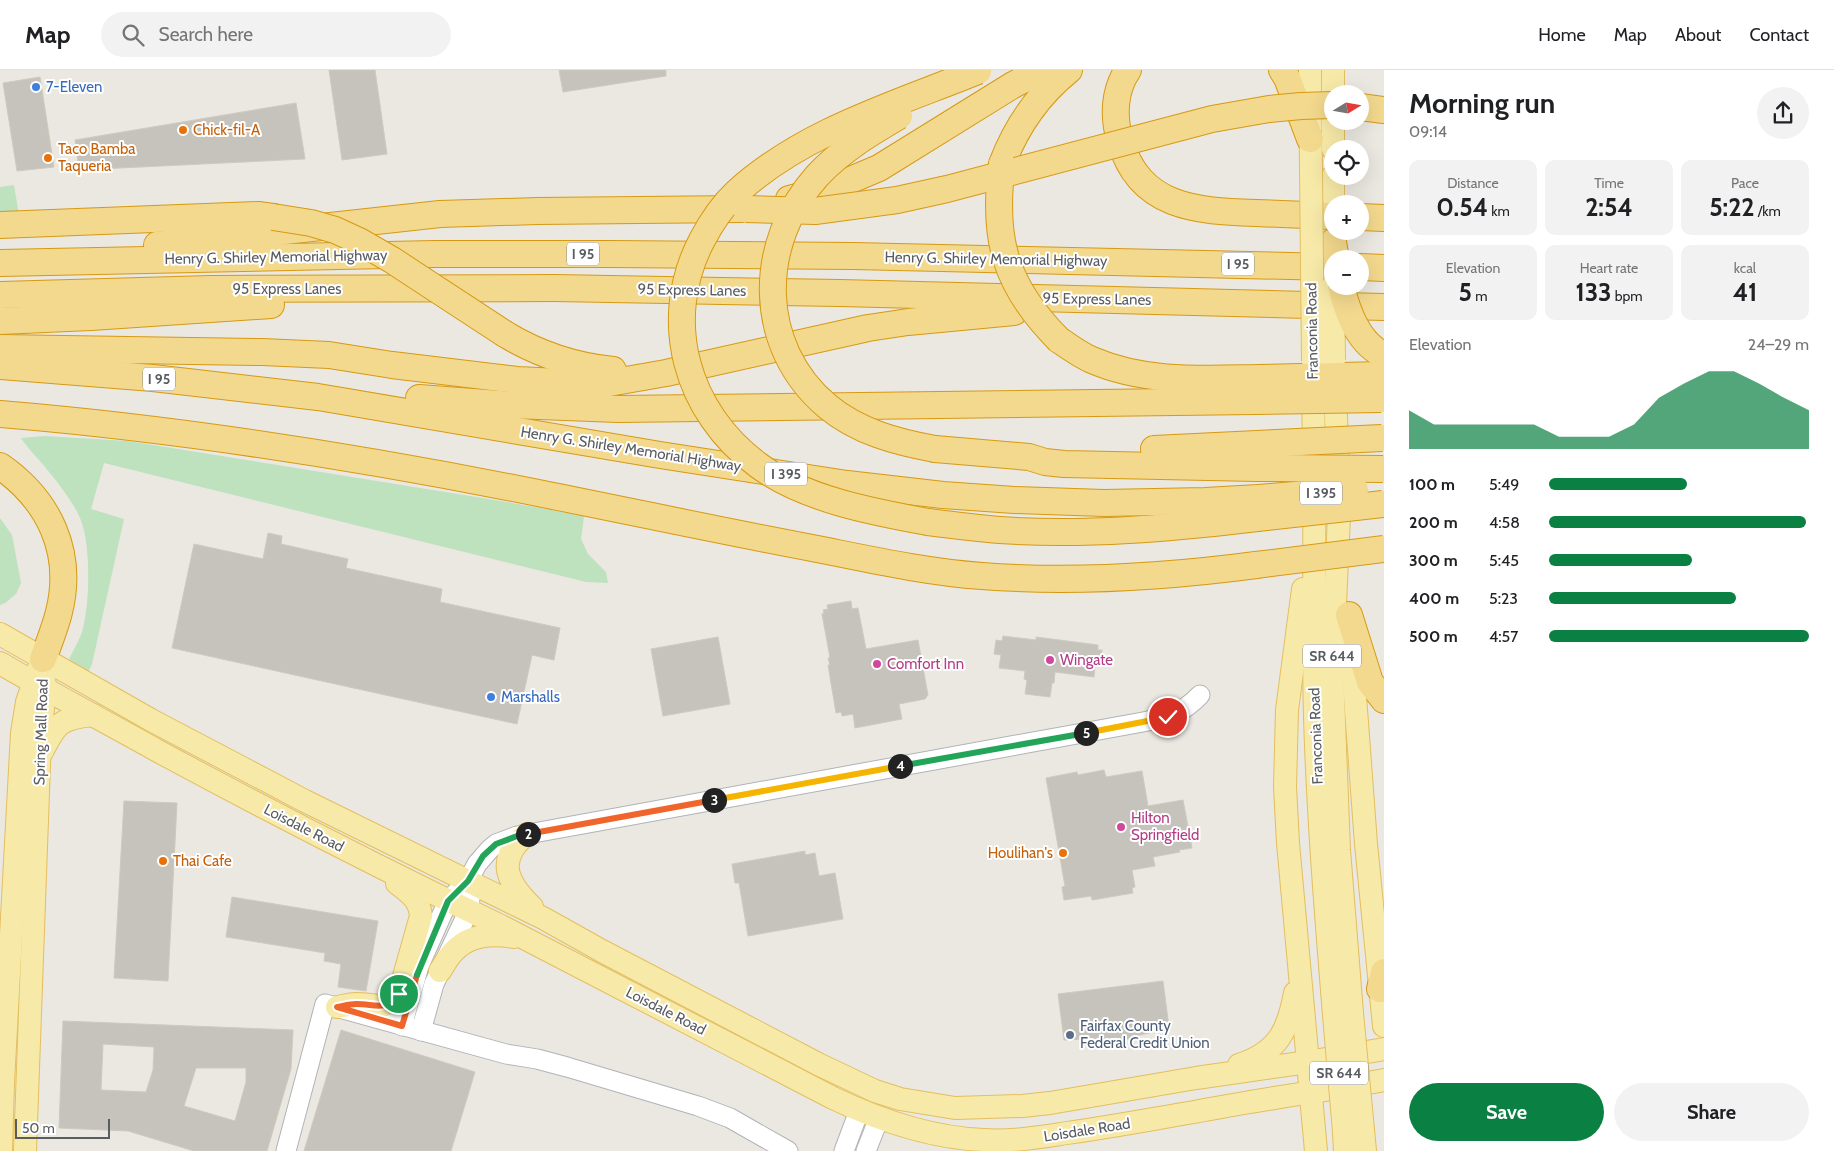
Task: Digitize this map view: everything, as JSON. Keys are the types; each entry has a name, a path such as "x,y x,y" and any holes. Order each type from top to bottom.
{"highway":[{"path":"979,70 882,126 859,142 825,169 806,190 787,222 779,242 774,264 772,291 777,324 792,362 813,392 828,406 859,426 902,443 935,449 1029,458 1064,464 1257,456 1383,438"},
{"path":"979,70 854,121 808,143 754,178 724,206 695,254 684,297 683,334 690,373 707,412 738,449 759,466 783,480 827,499 891,516 1000,530 1083,532 1169,527 1258,508"},
{"path":"746,209 834,187 879,168 1042,70"},
{"path":"1069,70 1047,90 1030,111 1011,141 1002,164 998,210 1004,252 1012,275 1022,294 1036,315 1060,340 1091,360 1131,372 1257,390"},
{"path":"1128,70 1118,90 1116,121 1118,136 1124,154 1133,169 1144,183 1160,196 1175,203 1204,210 1324,216"},
{"path":"1282,70 1322,144"},
{"path":"11,263 219,237 440,214 746,209 815,211 896,200 947,189 1212,119 1269,109 1324,106"},
{"path":"1369,108 1384,110"},
{"path":"0,225 258,215 311,222 359,241 392,260 505,334 535,350 579,365 632,373 666,373"},
{"path":"1369,217 1384,218"},
{"name":"Henry G. Shirley Memorial Highway","path":"11,263 435,254 853,256 1324,251"},
{"path":"1369,267 1384,268"},
{"path":"0,321 283,304 413,288"},
{"name":"95 Express Lanes","path":"0,295 211,289 657,289 1384,307"},
{"path":"1344,295 1354,324 1372,348 1382,376"},
{"path":"0,348 262,352 329,355 452,373 517,380 580,383 609,382 666,373 826,337 908,322 1007,312 1167,301"},
{"name":"Henry G. Shirley Memorial Highway","path":"0,366 153,378 318,397 660,455 894,490 1014,500 1104,503 1205,501 1258,508 1384,487"},
{"name":"I 95","path":"318,397 414,398 522,406 618,409 1257,390 1382,376"},
{"path":"0,414 169,431 325,456 486,483 883,562 969,575 1022,579 1112,578 1256,566 1384,549"},
{"path":"1257,456 1384,487"},
{"path":"0,466 15,476 40,504 49,518 59,545 62,564 60,610 43,658"},
{"path":"1349,616 1370,682 1384,700"}],"main road":[{"name":"SR 644","path":"1310,70 1322,144"},
{"path":"1333,70 1333,85"},
{"name":"SR 644","path":"1322,144 1329,130"},
{"name":"Franconia Road","path":"1322,144 1311,169 1323,361 1339,516 1332,670 1343,1014"},
{"name":"Franconia Road","path":"1332,295 1323,361 1314,544 1316,760 1320,839 1343,1014 1354,1141"},
{"path":"1339,516 1349,616 1366,844 1382,980 1384,1026"},
{"path":"1314,544 1301,598 1294,648 1287,710 1285,765 1288,843 1316,1151"},
{"name":"Loisdale Road","path":"0,634 150,720 305,801 543,918 818,1064 875,1091 900,1099 955,1108 1022,1106 1384,1049"},
{"name":"Spring Mall Road","path":"25,1151 40,755 39,686 43,658"},
{"name":"Loisdale Road","path":"0,662 39,686 220,784 356,854 869,1115 918,1131 987,1140 1018,1140 1106,1128 1229,1105 1384,1080"},
{"name":"Spring Mall Road","path":"4,1150 3,1082 22,732 27,702 39,686"},
{"path":"40,755 52,731 59,724 74,718 93,715"},
{"path":"527,834 519,840 509,856 508,876 520,895 543,918"},
{"path":"337,1007 355,1004 385,1006 394,1001 399,994 422,916 420,905 414,898 395,881 356,854"},
{"path":"440,971 454,951 474,938 497,934 530,941"},
{"path":"1196,1078 1245,1063 1258,1057 1275,1044 1283,1034 1290,1017 1300,970"}],"street":[{"path":"402,1026 419,966 448,901 468,881 477,864 496,844 527,834 1168,717 1190,706 1200,695"},
{"path":"421,1031 434,984 469,910 468,881"},
{"path":"286,1151 325,1004 506,1054 567,1066 698,1106 730,1118 788,1151"},
{"path":"844,1151 869,1115"},
{"path":"866,1151 869,1115"}],"green space":[{"path":"14,185 19,215 0,215 0,187"},
{"path":"44,436 128,441 584,516 581,539 588,554 606,572 608,583 586,582 104,463 91,509 124,519 92,664 87,675 69,659 82,632 87,603 88,557 84,529 69,499 21,438"},
{"path":"0,518 12,535 21,583 16,594 0,605"}],"building":[{"path":"329,70 375,70 387,154 342,160"},
{"path":"559,70 666,70 666,76 563,92"},
{"path":"40,77 54,167 17,171 3,83"},
{"path":"296,103 305,159 79,170 75,140"},
{"path":"268,533 282,536 281,544 348,559 346,568 442,589 440,602 560,628 554,660 532,655 517,724 172,648 194,544 263,559"},
{"name":"Comfort Inn","path":"851,601 852,609 858,608 866,649 918,640 928,695 925,699 899,704 902,719 855,728 853,714 842,716 841,712 836,713 828,665 830,665 828,658 830,658 822,614 824,613 823,610 828,609 827,605"},
{"name":"Wingate","path":"1003,636 1036,640 1036,637 1098,645 1098,650 1102,650 1100,665 1095,665 1094,677 1055,672 1050,697 1025,694 1027,680 1024,679 1025,671 999,668 1001,655 994,654 996,640 1002,641"},
{"path":"718,637 730,704 663,716 651,649"},
{"name":"Hilton Springfield","path":"1104,770 1106,777 1142,771 1148,806 1183,800 1192,848 1153,857 1155,866 1132,870 1135,887 1132,888 1133,893 1092,900 1091,896 1064,900 1062,887 1065,886 1046,778 1077,772 1078,775"},
{"path":"124,801 177,803 168,981 114,978"},
{"path":"805,851 805,855 815,853 819,876 835,873 843,919 748,936 739,883 735,883 732,864"},
{"path":"232,897 378,921 366,991 338,987 341,964 324,961 325,953 226,937"},
{"path":"1163,981 1169,1027 1158,1028 1158,1031 1136,1036 1136,1038 1099,1043 1099,1040 1088,1042 1087,1039 1064,1040 1058,994"},
{"path":"63,1021 293,1030 291,1069 267,1151 194,1151 128,1131 59,1128","holes":["103,1044 154,1047 153,1070 146,1092 101,1090","196,1068 246,1068 246,1082 235,1121 184,1106"]},
{"path":"341,1030 475,1072 451,1151 304,1151"}],"place":[{"name":"7-Eleven","path":"36,87"},
{"name":"Chick-fil-A","path":"183,130"},
{"name":"Taco Bamba Taqueria","path":"48,158"},
{"name":"Wingate","path":"1050,660"},
{"name":"Comfort Inn","path":"877,664"},
{"name":"Marshalls","path":"491,697"},
{"name":"Hilton Springfield","path":"1121,827"},
{"name":"Houlihan's","path":"1063,853"},
{"name":"Thai Cafe","path":"163,861"},
{"name":"Fairfax County Federal Credit Union","path":"1070,1035"}],"route":[{"path":"399,994 394,1001 385,1006 355,1004 337,1007 402,1026 419,966 448,901 468,881 477,864 490,849 496,844 517,836 1168,717"}]}
